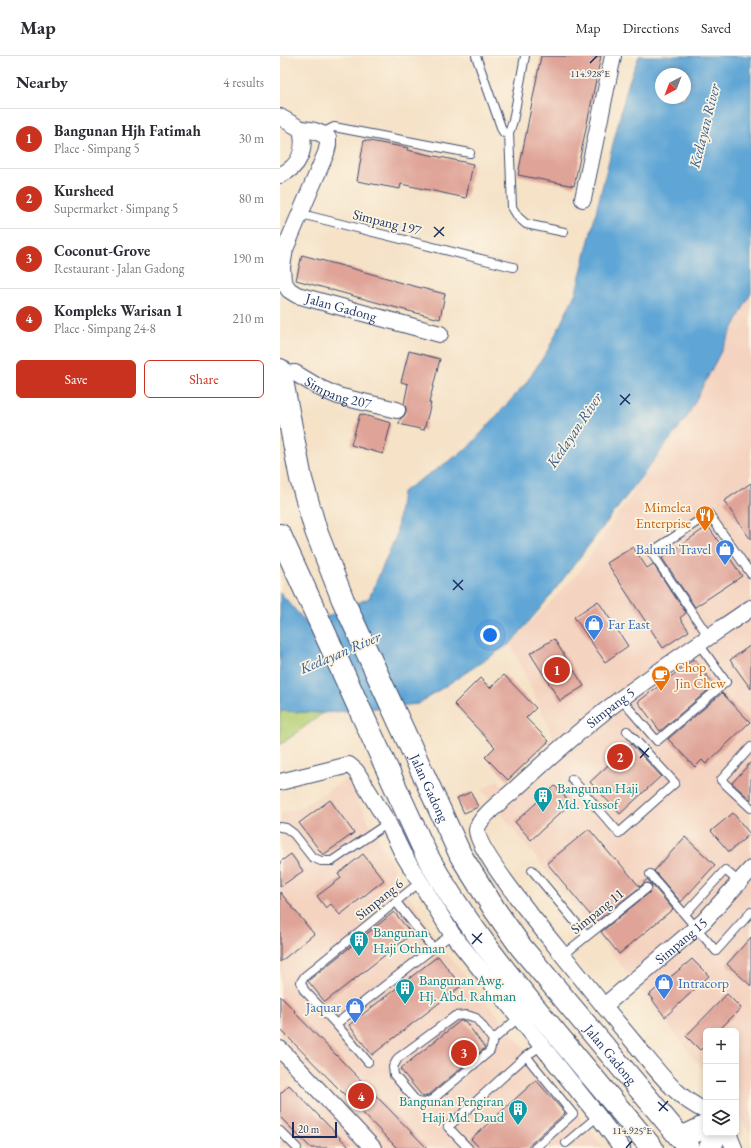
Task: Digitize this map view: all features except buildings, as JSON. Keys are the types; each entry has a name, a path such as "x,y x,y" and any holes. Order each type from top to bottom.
{"main road":[{"name":"Jalan Gadong","path":"280,372 301,479 316,530 343,600 460,856 521,947 685,1143"},
{"name":"Jalan Gadong","path":"280,535 404,807 426,854 443,884 469,924 500,966 652,1148"},
{"path":"685,1143 690,1134 703,1128"},
{"path":"710,1148 715,1136"}],"street":[{"path":"583,199 613,56"},
{"path":"280,118 301,129 313,130 322,133"},
{"path":"280,174 296,163 301,153 304,141 301,129"},
{"name":"Jalan Gadong","path":"322,133 328,138 328,145 301,214 285,249 282,267 284,281 289,290 297,296 440,334"},
{"name":"Simpang 207","path":"280,372 295,373 320,388 338,396 397,410"},
{"name":"Simpang 5","path":"563,955 506,883 491,861 479,839 477,830 481,822 552,755 621,699 751,608"},
{"path":"280,782 349,765 356,771 388,823 403,854 452,934 622,1148"},
{"name":"Simpang 15","path":"604,1006 697,928 746,878"},
{"path":"563,955 667,1082 683,1096 703,1110"},
{"path":"282,1056 373,1148"},
{"path":"729,1136 734,1148"}],"lane":[{"path":"476,56 502,130 504,133 509,133"},
{"path":"525,56 513,121 509,133 512,207 518,217 526,224 564,232"},
{"path":"322,133 334,127 470,153"},
{"name":"Simpang 197","path":"301,214 513,267"},
{"path":"280,412 292,432"},
{"path":"621,699 656,741 726,682 704,641 651,552 709,514 751,574"},
{"path":"572,779 619,834 675,783 627,731"},
{"path":"751,747 721,780 751,808"},
{"path":"280,827 286,828 294,834 312,857 321,861 332,861 388,823"},
{"path":"532,870 587,936"},
{"path":"685,914 725,870 746,878"},
{"path":"650,874 716,951 751,912"},
{"name":"Simpang 6","path":"336,1024 304,990 302,982 305,976 420,882"},
{"name":"Simpang 11","path":"563,955 647,888"},
{"path":"396,902 433,948"},
{"path":"368,1062 336,1024 452,934"},
{"path":"493,1040 476,1018 467,1015 455,1016 398,1058 393,1067 394,1075 417,1102 425,1103 433,1099 490,1051 493,1040 518,1018"},
{"path":"468,1148 448,1127 526,1056 541,1046"},
{"path":"526,1056 574,1114 535,1148"},
{"path":"566,1143 598,1116"},
{"path":"280,1131 297,1148"}],"shaded area":[{"path":"751,292 751,1135 739,1116 739,1028 703,1028 703,1069 482,789 498,780 504,787 555,741 511,644 580,571 674,433"},
{"path":"346,779 398,876 438,943 574,1109 603,1148 280,1147 280,813 299,809"}],"green space":[{"path":"280,711 323,713 280,745"}],"water":[{"name":"Kedayan River","path":"639,56 751,56 751,293 687,417 547,600 511,643 418,704 323,713 280,711 280,592 308,625 369,598 396,536 402,492 467,449 526,383 548,350 576,292 628,84"}],"place":[{"name":"Mimelea Enterprise","path":"705,532"},
{"name":"Balurih Travel","path":"725,566"},
{"name":"Far East","path":"594,641"},
{"name":"Bangunan Hjh Fatimah","path":"557,670"},
{"name":"Chop Jin Chew","path":"661,692"},
{"name":"Kursheed","path":"620,757"},
{"name":"Bangunan Haji Md. Yussof","path":"543,813"},
{"name":"Bangunan Haji Othman","path":"359,957"},
{"name":"Intracorp","path":"664,1000"},
{"name":"Bangunan Awg. Hj. Abd. Rahman","path":"405,1005"},
{"name":"Jaquar","path":"355,1024"},
{"name":"Coconut-Grove","path":"464,1053"},
{"name":"Kompleks Warisan 1","path":"361,1096"},
{"name":"Bangunan Pengiran Haji Md. Daud","path":"518,1126"}]}
